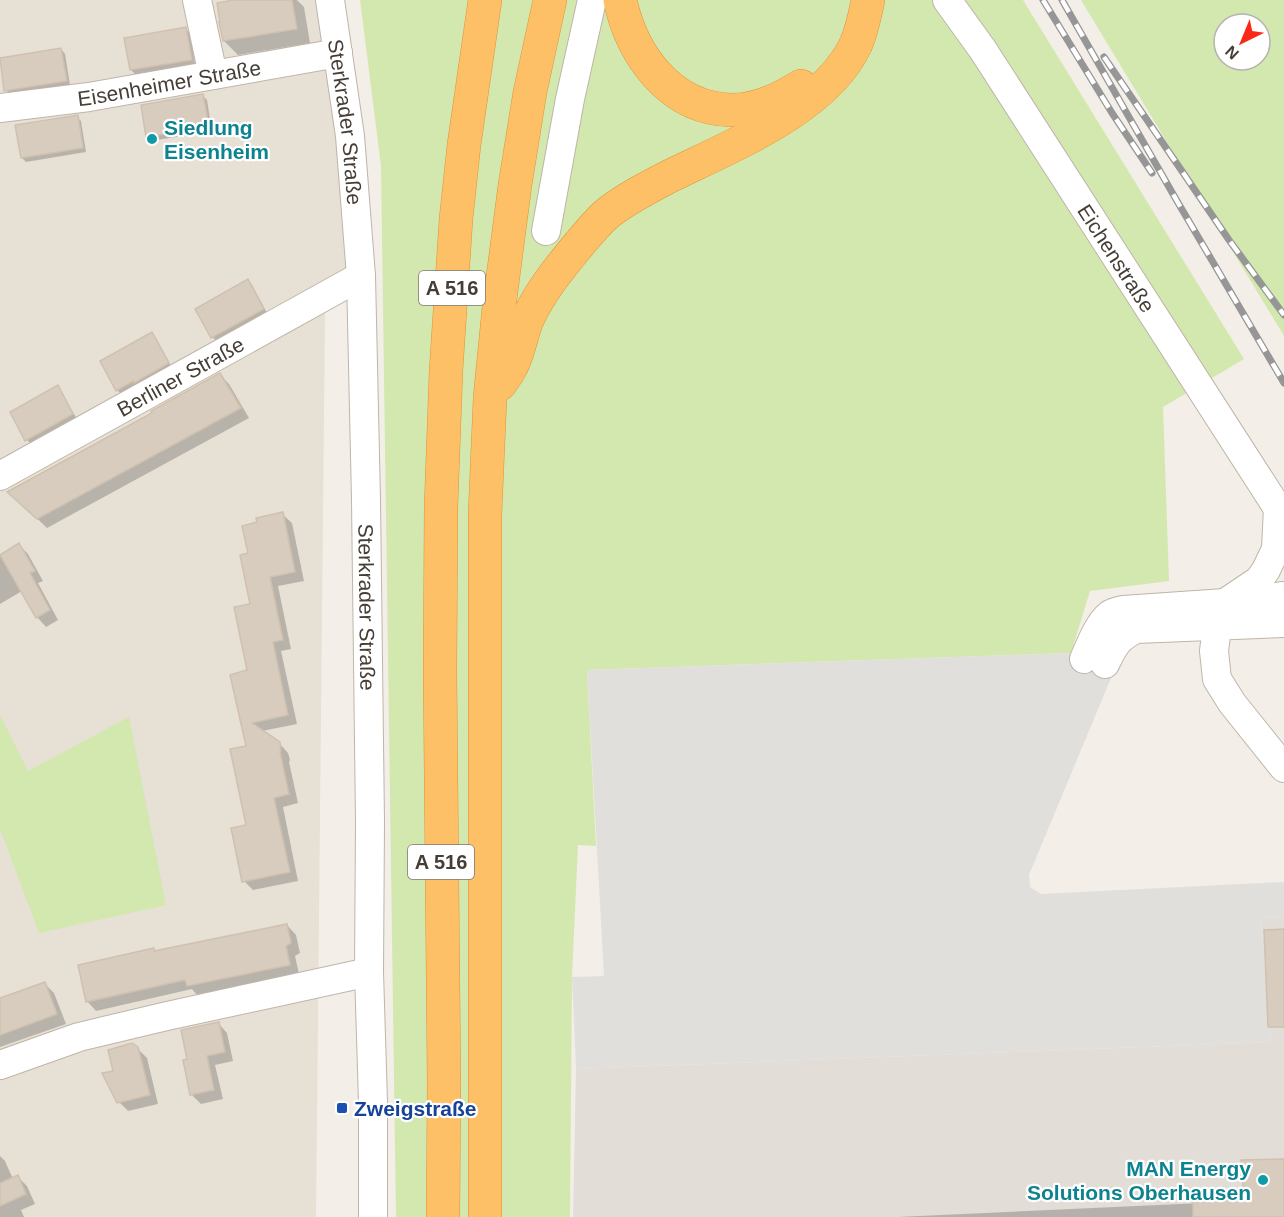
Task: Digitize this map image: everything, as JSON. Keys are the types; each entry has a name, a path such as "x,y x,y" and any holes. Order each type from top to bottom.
{"highway":[{"path":"466,0 465,8 474,70"},
{"name":"A 516","path":"443,1217 441,496 446,371 456,231 464,145 485,0"},
{"name":"A 516","path":"485,1217 485,514 490,398 515,185 530,92 550,0"},
{"path":"620,0 640,55 656,75 691,100 715,108 733,110 762,104 805,83 821,71 844,38 853,0"},
{"path":"490,398 511,368 526,324 538,301 568,257 591,229 608,213 633,196 757,132 800,108 815,96 839,70 855,46 868,0"}],"street":[{"path":"196,0 213,75"},
{"name":"Sterkrader Straße","path":"330,0 350,136 361,276 366,500 369,972 373,1102 372,1217"},
{"path":"546,231 570,99 592,0"},
{"name":"Eichenstraße","path":"947,0 983,50 1281,513"},
{"name":"Eisenheimer Straße","path":"0,108 89,97 338,53"},
{"name":"Berliner Straße","path":"0,476 361,276"},
{"path":"1281,513 1276,549 1266,570 1259,580 1221,615 1214,651 1217,679 1232,703 1284,768"},
{"path":"1221,615 1284,596"},
{"path":"1094,662 1102,625 1114,612 1123,610 1221,615 1284,623"},
{"path":"0,1065 79,1037 369,972"}],"shaded area":[{"name":"Siedlung Eisenheim","path":"0,0 339,0 361,276 0,476"},
{"path":"325,309 316,1217 0,1217 0,486"},
{"path":"1071,653 1084,659 1116,666 1029,875 1030,887 1041,894 1284,882 1284,917 1261,918 1271,1042 576,1069 572,977 604,976 587,670"},
{"name":"MAN Energy Solutions Oberhausen","path":"1284,917 1284,1217 573,1217 576,1069 1271,1042 1261,918"}],"green space":[{"path":"360,0 1023,0 1244,359 1163,407 1169,581 1090,591 1071,653 587,670 596,846 578,845 572,977 570,1217 396,1217 381,166"},
{"path":"1081,0 1284,0 1284,336"},
{"path":"0,715 28,771 129,717 166,905 39,933 0,829"}],"building":[{"path":"233,0 292,0 297,29 223,41 217,3"},
{"path":"186,27 192,60 130,70 124,38"},
{"path":"61,48 67,81 4,91 0,58"},
{"path":"203,94 209,127 146,137 141,105"},
{"path":"78,115 83,148 21,158 15,125"},
{"path":"248,279 264,309 211,338 195,309"},
{"path":"152,332 169,363 116,391 100,361"},
{"path":"220,373 241,408 37,519 7,492 152,413 151,411"},
{"path":"58,385 73,414 25,441 10,412"},
{"path":"283,512 295,572 270,577 283,640 273,642 288,715 252,723 280,742 289,794 274,798 290,872 242,882 231,828 246,825 230,749 246,746 230,675 247,670 234,607 250,604 240,555 248,553 242,526 257,522 256,518"},
{"path":"19,543 35,571 30,573 50,610 36,618 0,555"},
{"path":"287,924 291,943 286,946 290,965 187,986 185,980 86,1002 78,965 154,948 154,951"},
{"path":"1284,929 1284,1027 1268,1027 1264,930"},
{"path":"45,982 57,1014 0,1035 0,998"},
{"path":"219,1022 225,1052 207,1056 214,1090 190,1095 183,1060 187,1059 181,1030"},
{"path":"132,1043 138,1047 150,1095 117,1103 102,1073 113,1071 108,1050"},
{"path":"1284,1159 1284,1217 1193,1217 1193,1202 1244,1199 1241,1160"},
{"path":"18,1175 26,1194 0,1206 0,1183"}],"railway":[{"path":"1043,0 1112,113 1152,173"},
{"path":"1062,0 1284,383"},
{"path":"1104,57 1229,240 1284,315"}],"place":[{"name":"Siedlung Eisenheim","path":"152,139"},
{"name":"Zweigstraße","path":"342,1108"},
{"name":"MAN Energy Solutions Oberhausen","path":"1263,1180"}]}
